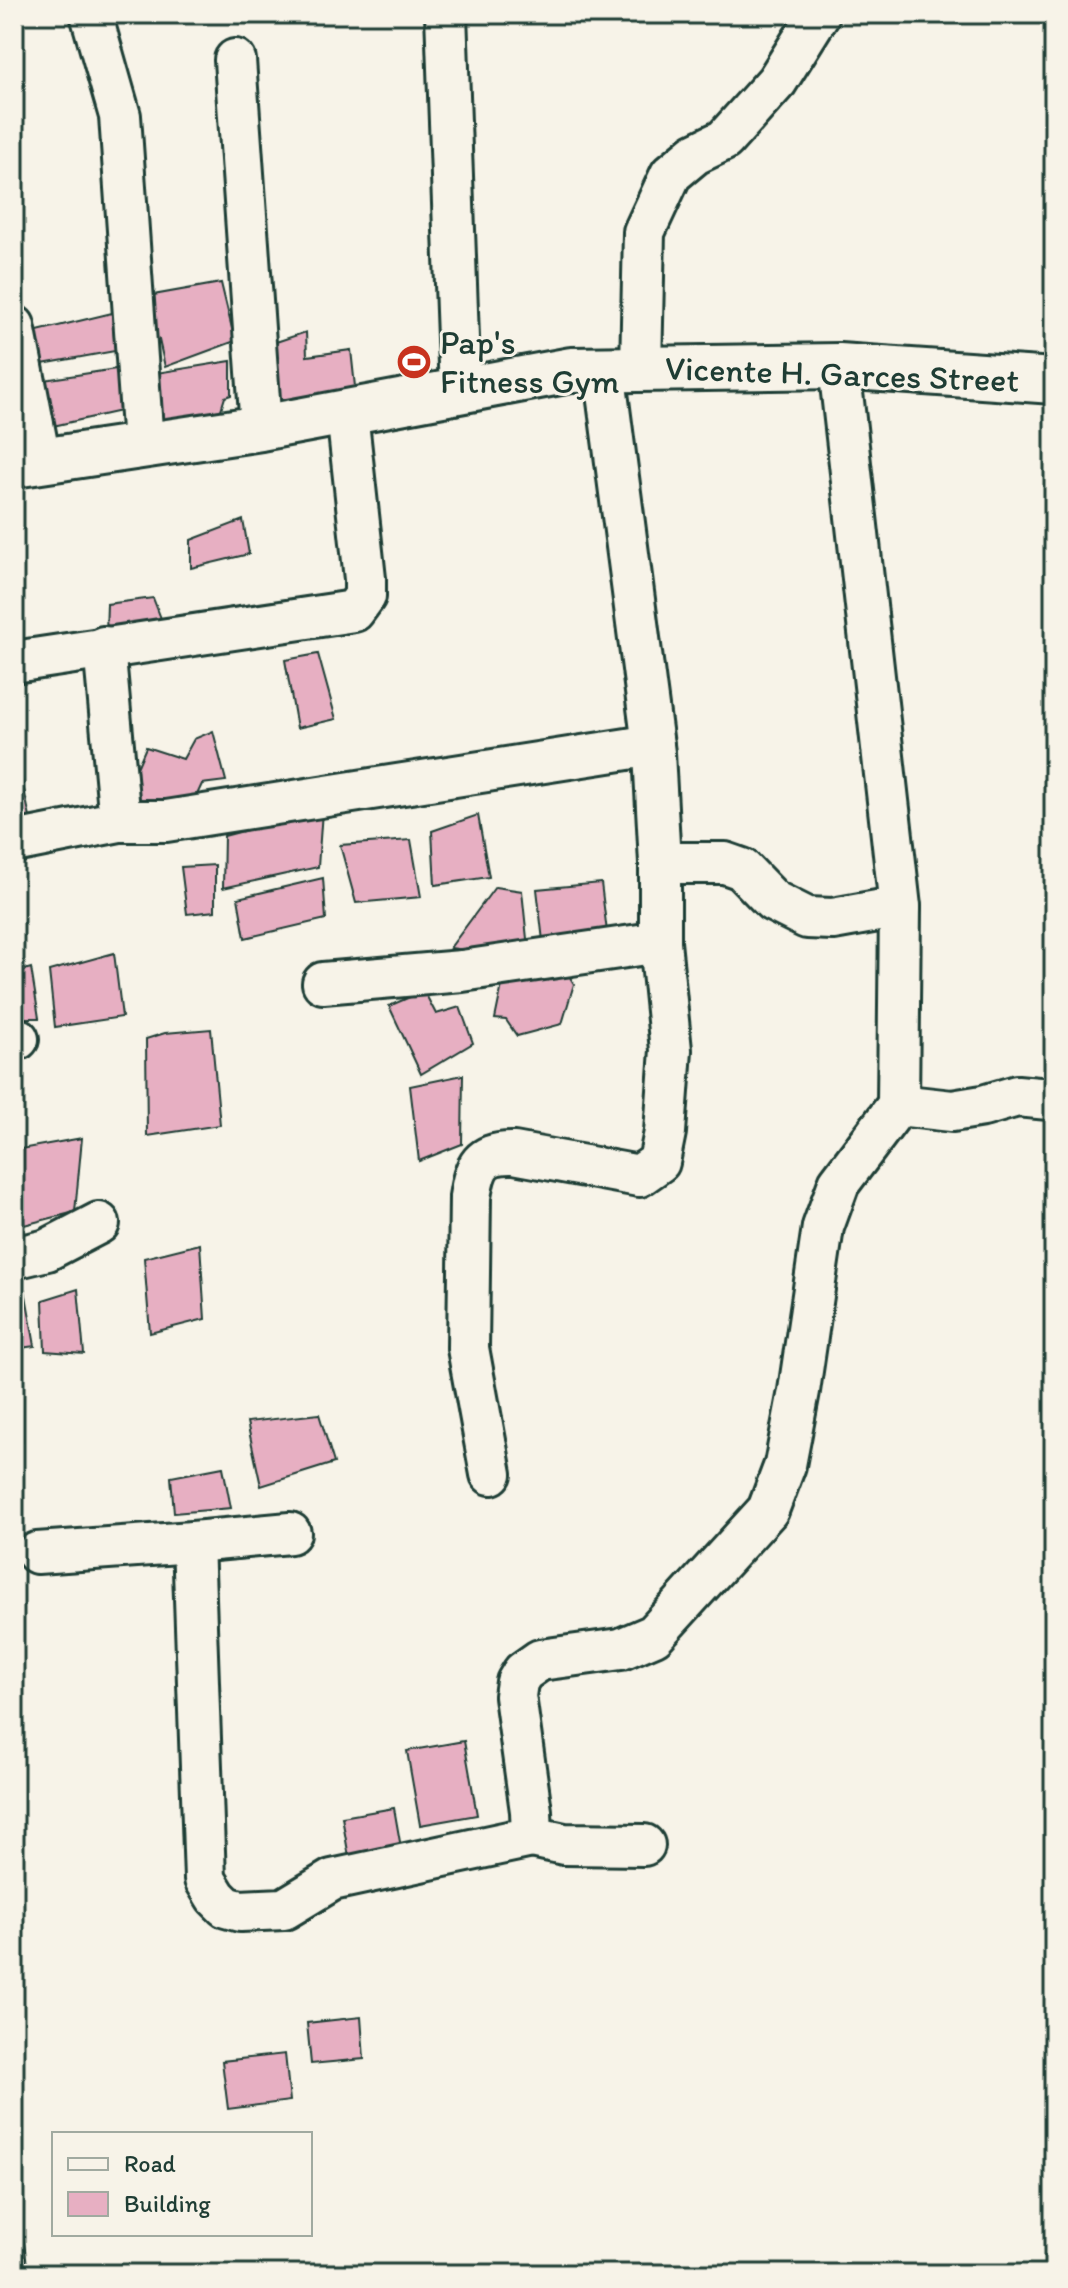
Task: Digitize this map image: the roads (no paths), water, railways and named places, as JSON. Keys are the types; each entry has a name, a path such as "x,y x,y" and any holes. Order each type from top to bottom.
{"street":[{"path":"91,14 120,116 143,444"},
{"path":"446,14 460,392"},
{"path":"491,1474 468,1348 470,1197 474,1175 482,1160 496,1153 514,1153 639,1176 659,1162 665,1132 671,1050 660,942 660,863 653,745 622,369 644,232 671,174 695,154 724,140 777,81 819,14"},
{"path":"235,60 261,428"},
{"path":"14,326 27,462"},
{"path":"532,1837 515,1696 517,1682 523,1672 540,1660 621,1649 654,1635 768,1510 788,1450 823,1227 839,1183 898,1105 900,907 839,366"},
{"name":"Vicente H. Garces Street","path":"27,462 261,428 571,370 839,366 1054,381"},
{"path":"14,662 354,611 365,596 365,579 347,413"},
{"path":"104,647 120,821"},
{"path":"14,842 120,821 166,821 653,745"},
{"path":"660,863 725,863 742,869 773,901 807,918 833,919 900,907"},
{"path":"323,983 462,971 660,942"},
{"path":"898,1105 952,1111 1017,1096 1049,1099"},
{"path":"14,1258 47,1250 99,1223"},
{"path":"37,1553 290,1533"},
{"path":"193,1542 205,1879 226,1907 240,1911 284,1909 332,1880 532,1837 564,1844 644,1845"}],"place":[{"name":"Pap's Fitness Gym","path":"414,362"}]}
